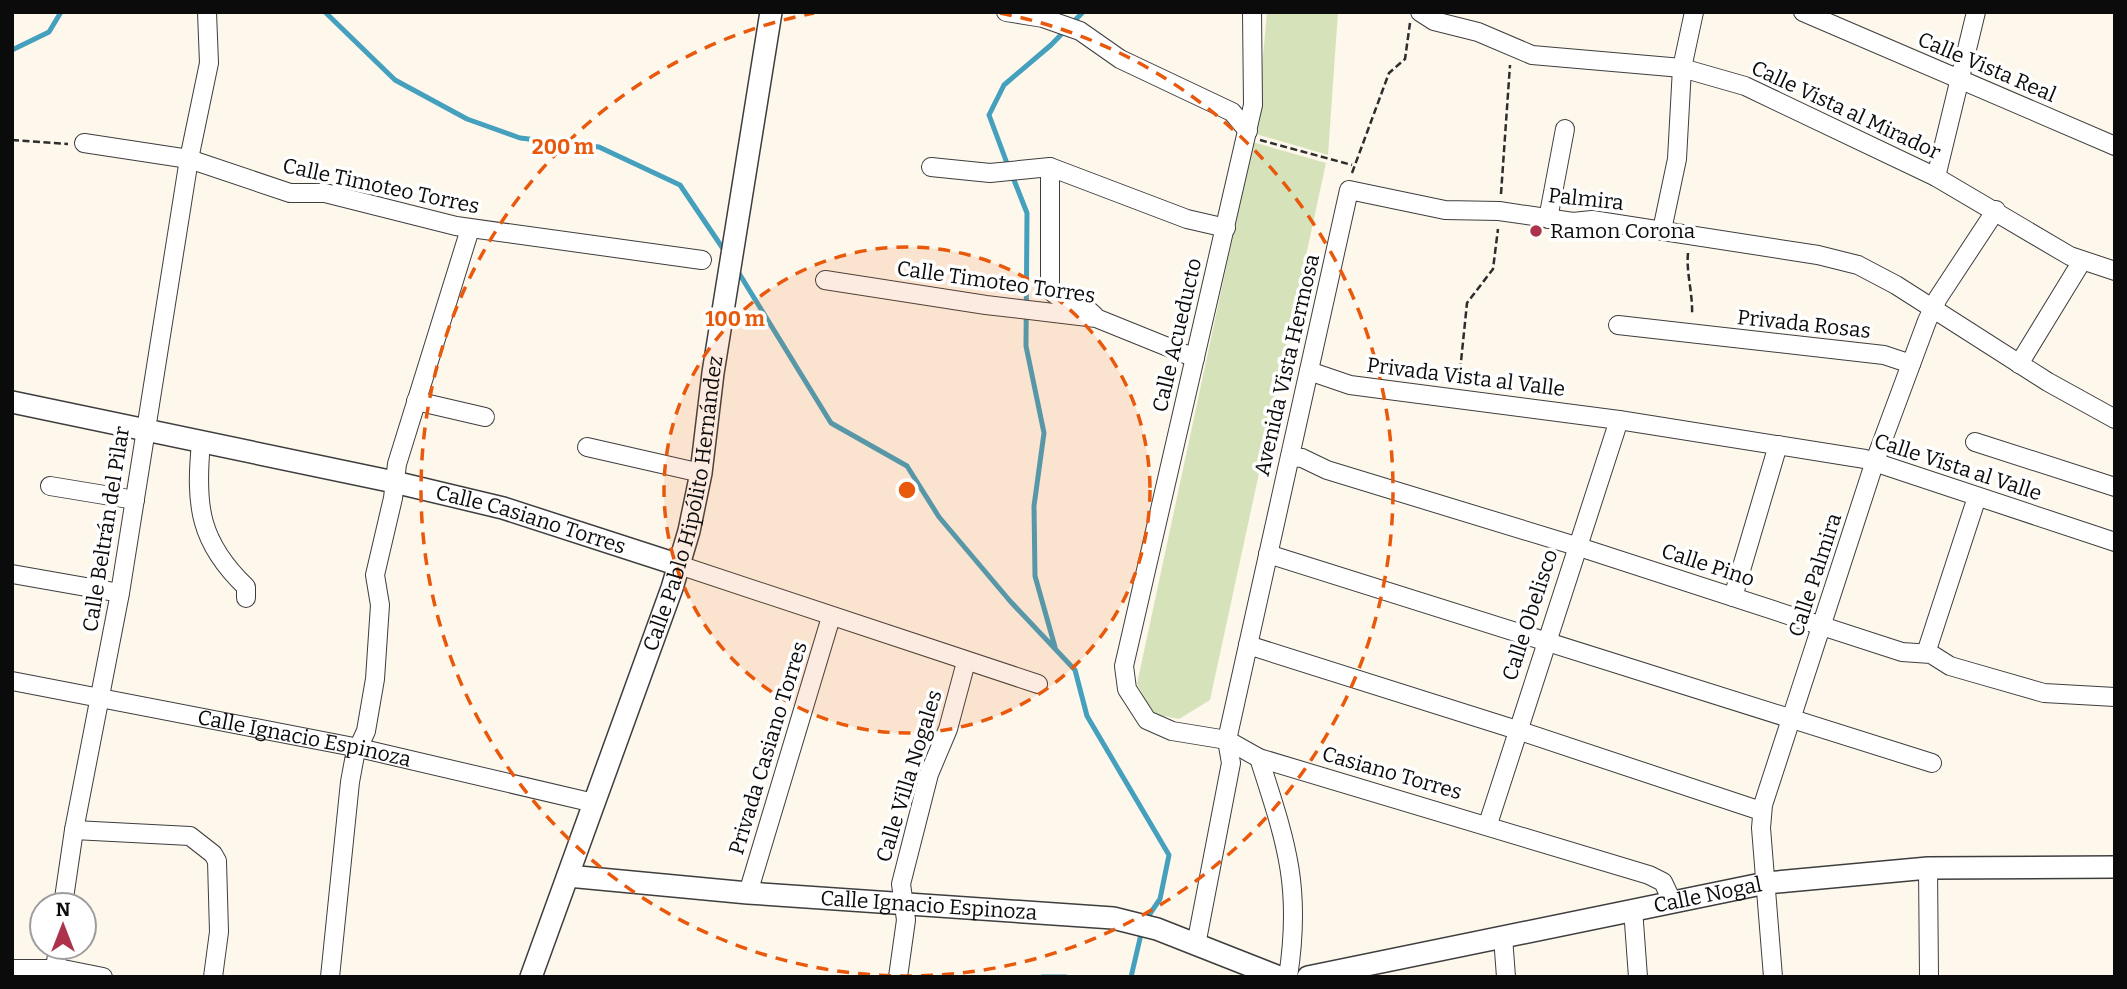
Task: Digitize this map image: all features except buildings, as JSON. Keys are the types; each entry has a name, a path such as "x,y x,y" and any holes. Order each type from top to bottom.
{"street":[{"name":"Calle Beltrán del Pilar","path":"66,891 74,830 120,593 189,159 210,58 206,12"},
{"name":"Calle Pablo Hipólito Hernández","path":"531,977 680,565 701,473 771,12"},
{"name":"Calle Acueducto","path":"1124,666 1253,105 1251,12"},
{"name":"Calle Vista al Mirador","path":"1420,12 1434,21 1478,32 1511,48 1560,60 1682,68 1756,90 1936,177 2082,261 2115,271"},
{"path":"1662,230 1677,159 1682,68 1694,12"},
{"name":"Calle Vista Real","path":"1804,12 2115,146"},
{"path":"1936,177 1976,12"},
{"path":"1015,13 1054,21 1080,31 1121,59 1232,111 1247,134"},
{"path":"1548,219 1564,129"},
{"name":"Calle Timoteo Torres","path":"84,143 189,159 290,193 325,193 470,229 702,260"},
{"path":"931,167 1013,171 1050,167 1187,219 1226,228"},
{"path":"1050,167 1050,289 1058,297 1088,308 1090,317"},
{"name":"Palmira","path":"1349,190 1445,210 1499,211 1548,219 1592,220 1840,260 1871,272 1932,308"},
{"name":"Avenida Vista Hermosa","path":"1196,945 1231,763 1227,740 1349,190"},
{"name":"Calle Palmira","path":"1773,977 1761,811 1875,461 1932,308 1996,210"},
{"path":"330,977 350,782 366,731 378,660 380,605 375,575 397,464 470,229"},
{"path":"2019,364 2082,261"},
{"name":"Calle Timoteo Torres","path":"825,280 986,305 1090,317 1195,358"},
{"path":"1932,308 2019,364 2115,419"},
{"name":"Privada Rosas","path":"1618,325 1884,355 1911,364"},
{"name":"Privada Vista al Valle","path":"1309,371 1350,385 1619,420"},
{"path":"416,401 485,417"},
{"name":"Calle Casiano Torres","path":"12,402 394,482 510,510 1038,684"},
{"name":"Calle Vista al Valle","path":"1619,420 1875,461 1977,498 2115,542"},
{"name":"Calle Obelisco","path":"1488,824 1545,640 1619,420"},
{"path":"1975,442 2115,487"},
{"path":"201,443 197,494 203,524 221,562 246,587 246,598"},
{"path":"1733,597 1778,445"},
{"path":"587,447 701,473"},
{"name":"Calle Pino","path":"1290,457 1302,458 1327,470 1576,546 1902,652 1926,653 1950,666 2044,693 2115,697"},
{"path":"51,486 135,500"},
{"path":"1926,653 1977,498"},
{"path":"1268,554 1932,763"},
{"path":"12,575 120,593"},
{"name":"Privada Casiano Torres","path":"748,892 831,617"},
{"path":"1248,645 1761,811"},
{"name":"Calle Villa Nogales","path":"898,977 906,920 901,884 929,774 948,729 966,662"},
{"name":"Casiano Torres","path":"1124,666 1127,689 1147,720 1172,731 1227,740 1259,758 1488,824 1649,875 1663,882 1672,901"},
{"name":"Calle Ignacio Espinoza","path":"12,681 359,748 594,803"},
{"path":"1259,758 1286,841 1293,876 1295,912 1289,977"},
{"path":"74,830 190,836 215,856 219,932 213,977"},
{"name":"Calle Nogal","path":"1308,977 1362,972 1503,937 1766,883 1928,868 2115,867"},
{"path":"1928,868 1929,977"},
{"name":"Calle Ignacio Espinoza","path":"568,876 748,892 1074,914 1133,922 1279,977"},
{"path":"1633,909 1638,977"},
{"path":"1503,937 1506,977"},
{"path":"12,969 103,977"}],"path":[{"path":"1349,190 1353,165 1389,73 1405,59 1413,12"},
{"path":"1458,398 1467,303 1493,269 1511,48"},
{"path":"1247,134 1353,165"},
{"path":"12,140 49,145 84,143"},
{"path":"1690,235 1687,264 1693,291 1691,335"}],"green space":[{"path":"1267,12 1338,12 1328,155 1256,134"},
{"path":"1253,142 1326,163 1210,700 1179,719 1153,714 1137,684"}],"waterway":[{"path":"12,50 49,32 61,12"},
{"path":"325,12 395,80 467,119 520,138 599,147 680,185 726,253"},
{"path":"1008,166 989,115 1004,85 1051,45 1083,12"},
{"path":"1012,175 1027,213 1026,346 1044,433 1034,506 1035,576 1055,647"},
{"path":"737,270 831,423 907,466 939,517 1010,601 1075,670 1087,716 1169,855 1160,899 1145,921"},
{"path":"1131,977 1142,930"},
{"path":"1042,977 1066,977"}],"place":[{"name":"Ramon Corona","path":"1536,231"}]}
